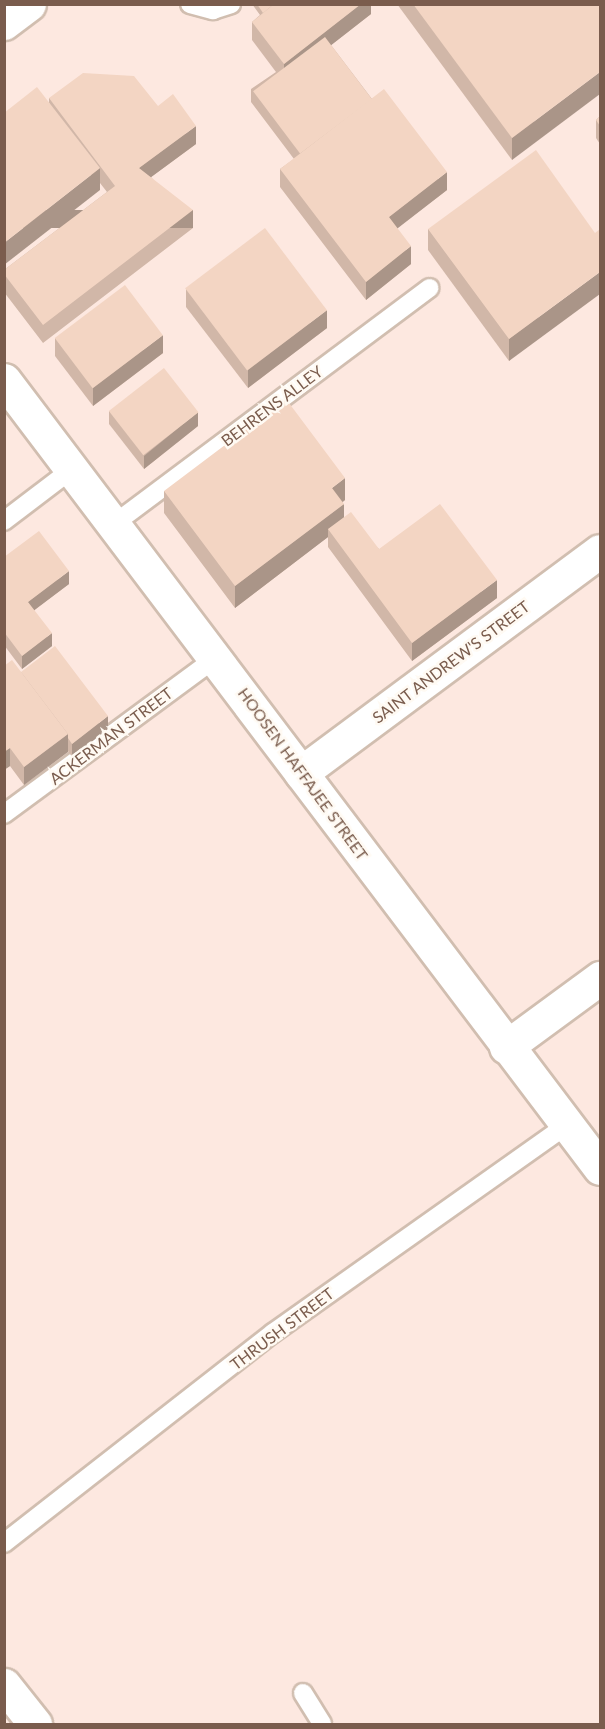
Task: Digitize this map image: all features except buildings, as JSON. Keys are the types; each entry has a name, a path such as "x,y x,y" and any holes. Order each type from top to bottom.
{"street":[{"path":"4,23 29,4"},
{"name":"HOOSEN HAFFAJEE STREET","path":"4,380 217,657 301,774 600,1168"},
{"name":"SAINT ANDREW'S STREET","path":"301,774 600,551"},
{"path":"506,1047 600,978"},
{"path":"4,1685 35,1725"}],"lane":[{"path":"190,4 213,10 231,4"},
{"name":"BEHRENS ALLEY","path":"114,524 429,288"},
{"path":"4,521 71,470"},
{"name":"ACKERMAN STREET","path":"4,814 217,657"},
{"name":"THRUSH STREET","path":"4,1543 273,1333 568,1124"},
{"path":"303,1693 322,1725"}],"shaded area":[{"path":"5,5 600,5 600,1724 5,1724"}]}
